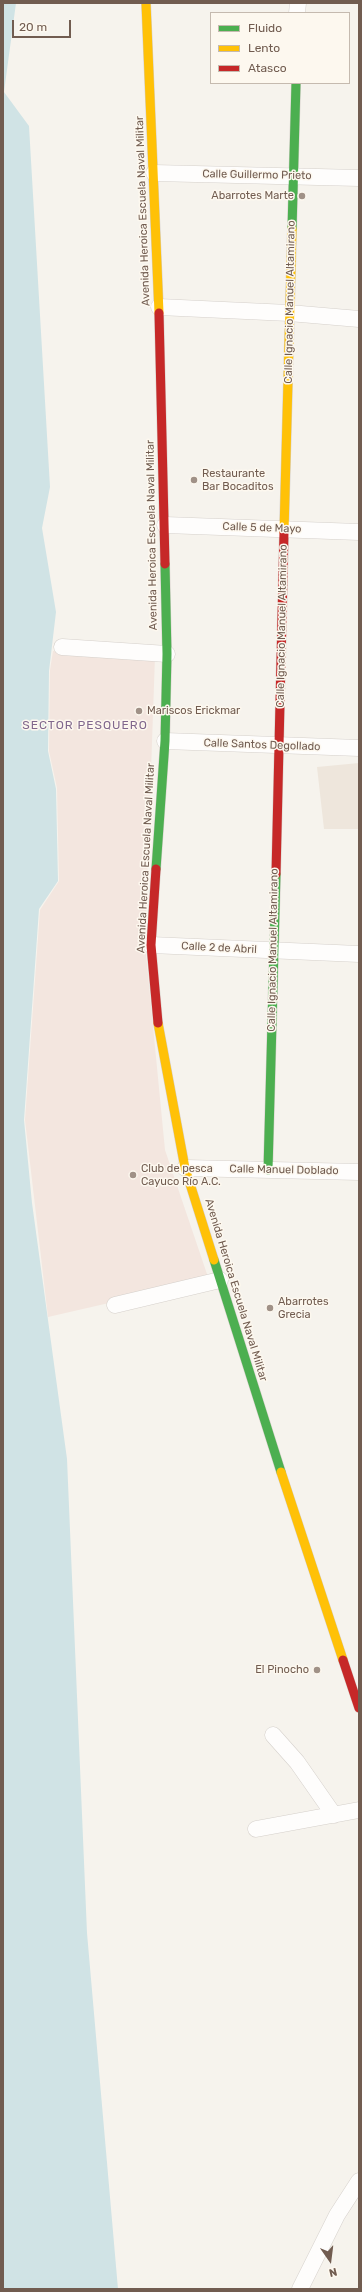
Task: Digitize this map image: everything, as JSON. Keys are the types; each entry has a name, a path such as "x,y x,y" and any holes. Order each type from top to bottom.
{"street":[{"name":"Avenida Heroica Escuela Naval Militar","path":"146,3 159,307 167,654 165,741 151,945 159,1029 185,1168 359,1708"},
{"name":"Calle Ignacio Manuel Altamirano","path":"268,1170 296,84"},
{"name":"Calle Guillermo Prieto","path":"154,173 359,178"},
{"path":"159,307 289,313 359,319"},
{"name":"Calle 5 de Mayo","path":"165,525 359,532"},
{"path":"62,646 167,654"},
{"name":"Calle Santos Degollado","path":"165,741 359,748"},
{"name":"Calle 2 de Abril","path":"151,945 359,954"},
{"name":"Calle Manuel Doblado","path":"185,1168 359,1172"},
{"path":"115,1305 220,1280"},
{"path":"273,1735 297,1762 334,1814"},
{"path":"256,1829 359,1810"},
{"path":"300,2289 337,2215 359,2181"}],"shaded area":[{"path":"3,3 16,3 4,92 29,126 50,487 42,528 56,612 49,671 48,751 56,789 58,881 39,909 24,1120 32,1203 67,1459 87,1933 118,2289 3,2289"},
{"path":"53,651 155,656 145,944 165,1150 209,1280 48,1317 25,1120 40,910 59,881 57,788 49,751 50,670"},
{"path":"359,763 359,829 324,829 317,767"}],"traffic: fast":[{"path":"292,229 296,84"},
{"path":"156,869 165,741 167,654 165,564"},
{"path":"268,1170 276,874"},
{"path":"214,1260 281,1472"}],"traffic: slow":[{"path":"146,3 159,313"},
{"path":"284,532 292,229"},
{"path":"158,1023 185,1168 214,1260"},
{"path":"281,1472 343,1660"}],"traffic: jam":[{"path":"159,313 165,564"},
{"path":"276,874 284,532"},
{"path":"156,869 151,945 158,1023"},
{"path":"343,1660 359,1708"}],"place":[{"name":"Abarrotes Marte","path":"302,196"},
{"name":"Restaurante Bar Bocaditos","path":"194,480"},
{"name":"Mariscos Erickmar","path":"139,711"},
{"name":"Club de pesca Cayuco Río A.C.","path":"133,1175"},
{"name":"Abarrotes Grecia","path":"270,1308"},
{"name":"El Pinocho","path":"317,1670"}],"district":[{"name":"SECTOR PESQUERO","path":"85,726"}]}
